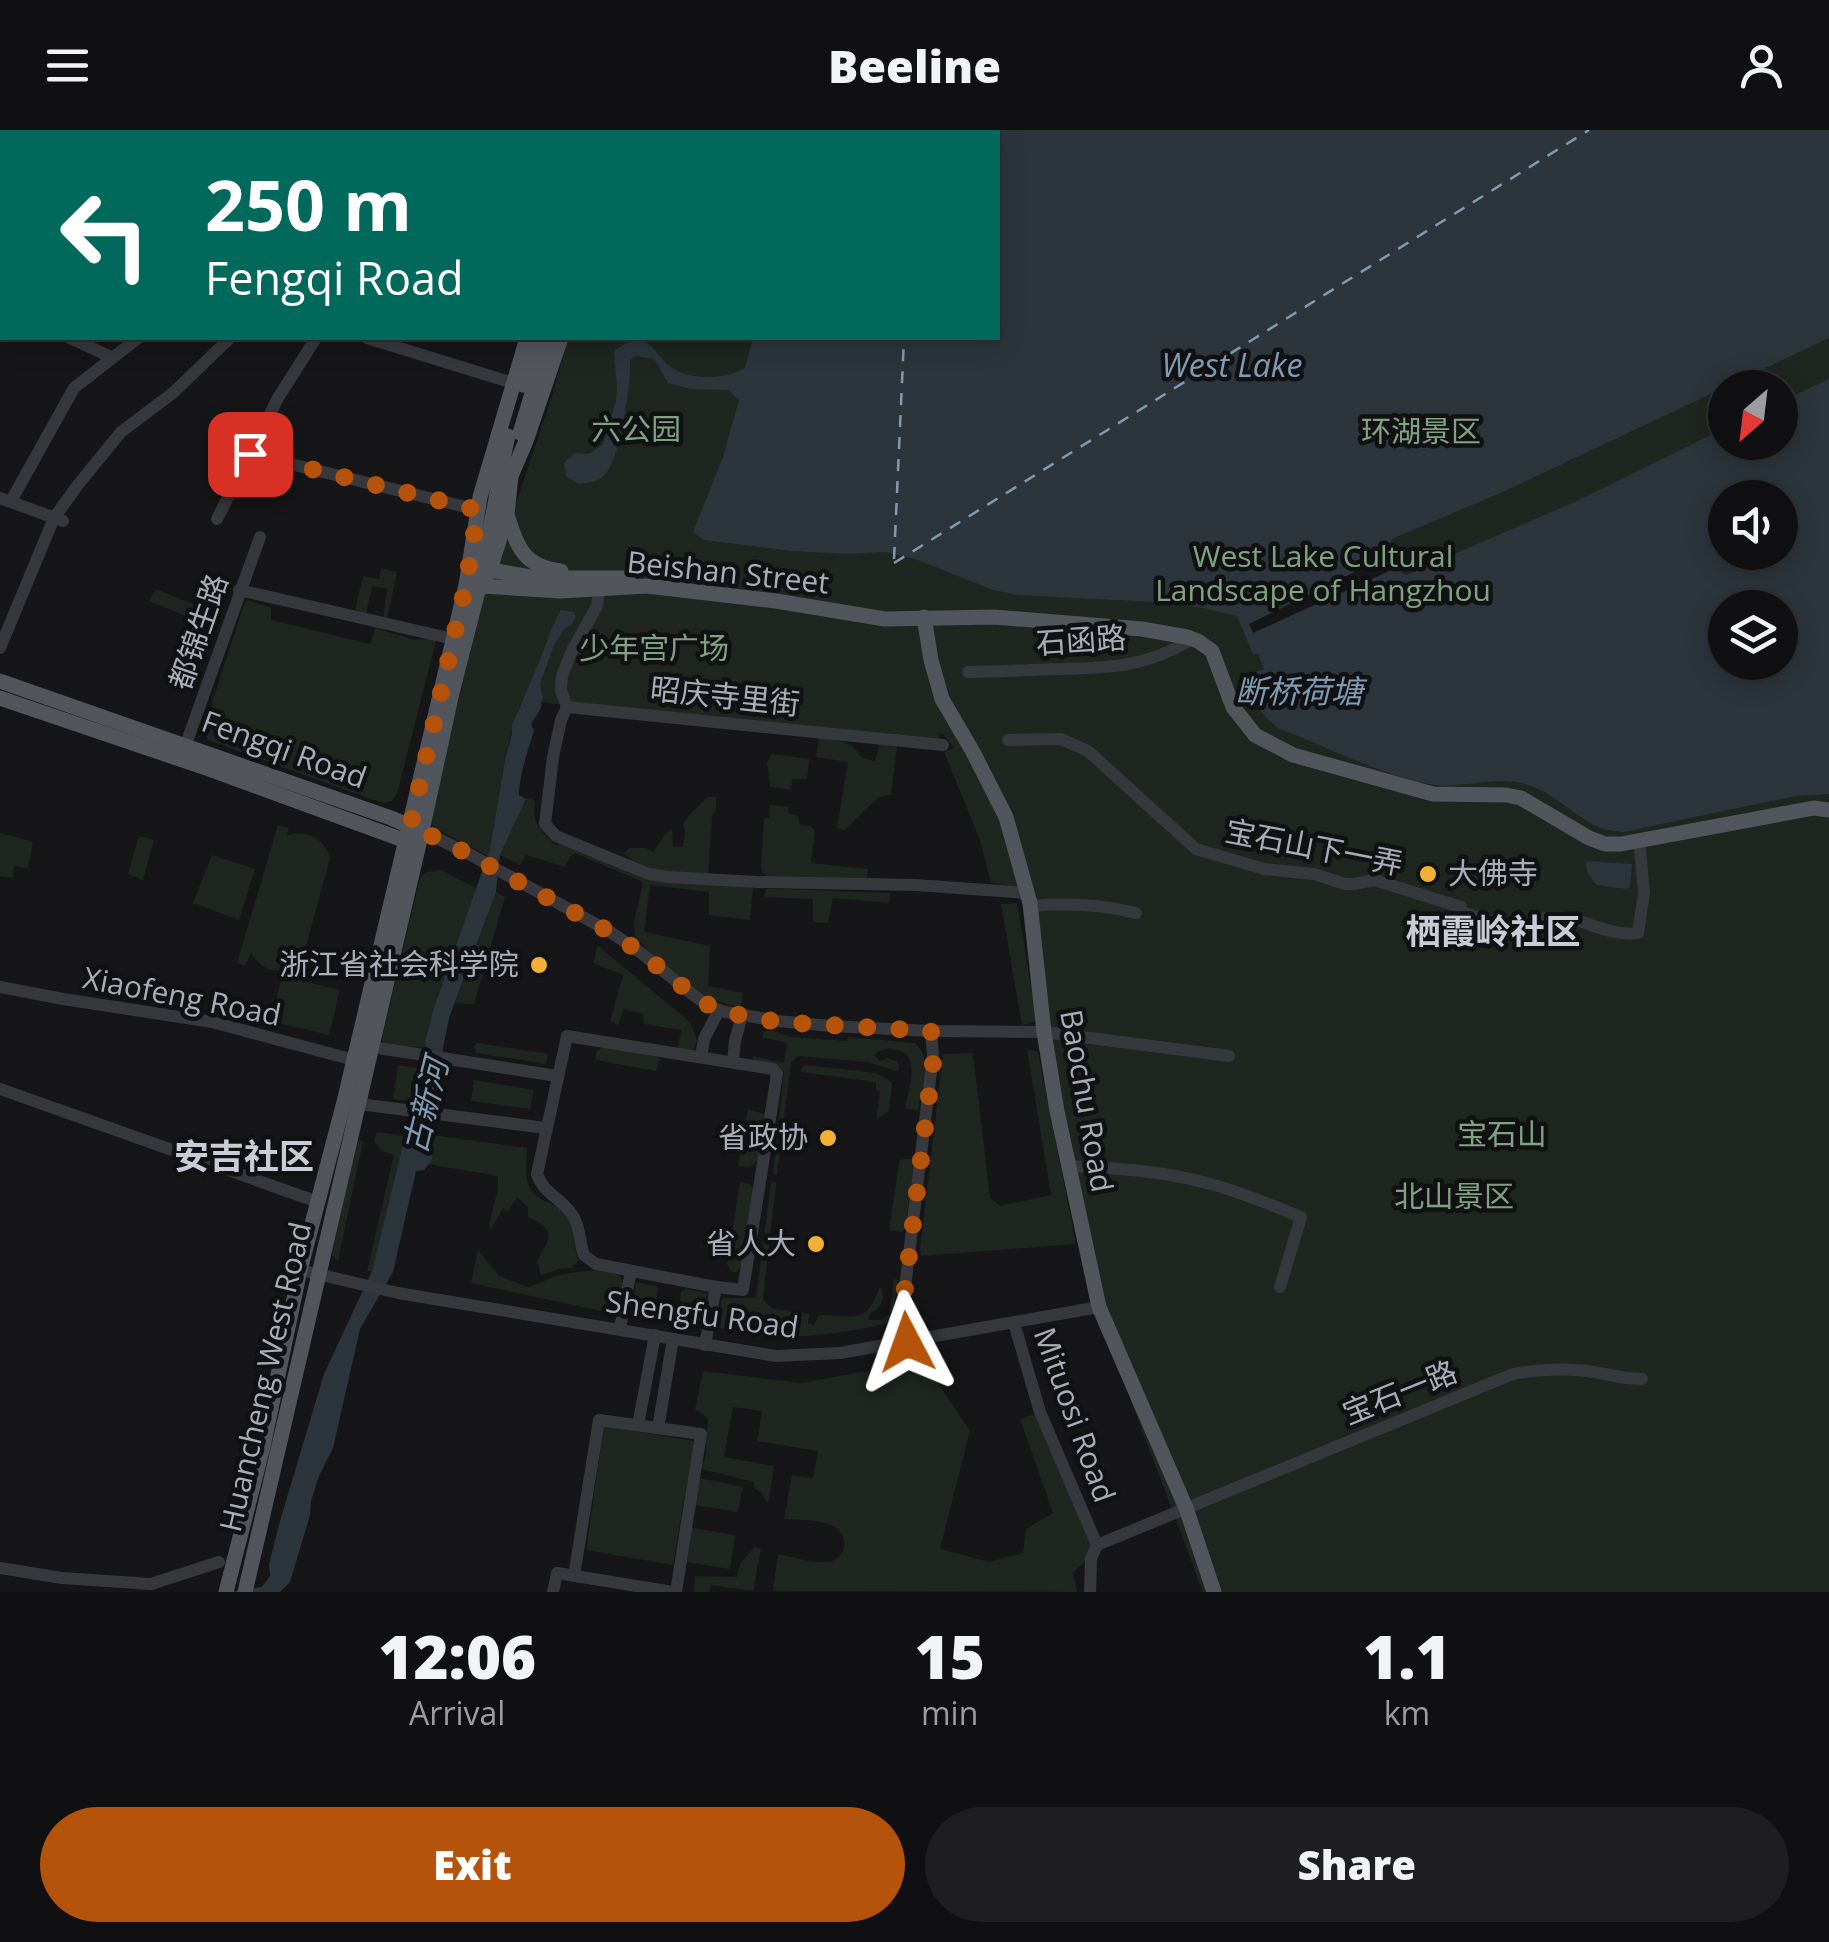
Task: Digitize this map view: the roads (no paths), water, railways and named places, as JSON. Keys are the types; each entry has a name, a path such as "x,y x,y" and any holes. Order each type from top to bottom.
{"main road":[{"name":"Huancheng West Road","path":"473,586 478,510 525,340"},
{"name":"Huancheng West Road","path":"247,1584 372,1047 413,833 452,693 510,426 537,340"},
{"name":"Huancheng West Road","path":"473,586 490,570 506,515 510,476 526,408 548,340"},
{"name":"Huancheng West Road","path":"510,476 561,340"},
{"path":"506,515 519,549 531,562 546,569 617,579"},
{"name":"Beishan Street","path":"490,570 536,578 649,576 924,617"},
{"name":"Beishan Street","path":"473,586 599,591 647,586 885,619 994,617 1142,629 1187,637"},
{"path":"226,1592 263,1447 300,1270 413,833 453,638 473,586"},
{"name":"Baochu Road","path":"924,617 942,699 1006,817 1028,900 1044,1032 1067,1166 1098,1308 1186,1508 1214,1592"},
{"path":"1187,637 1212,651 1234,707 1255,735 1293,755 1433,794 1521,798 1605,844 1814,808 1829,810"},
{"name":"Fengqi Road","path":"0,681 391,818 413,833"},
{"path":"0,698 413,833"}],"street":[{"path":"74,340 111,357"},
{"path":"58,520 5,499 74,388 135,340"},
{"path":"0,648 58,520 91,467 121,432 174,392 228,340"},
{"path":"217,519 278,398 315,340"},
{"path":"373,340 512,383"},
{"path":"250,454 478,510"},
{"name":"都锦生路","path":"186,744 260,537"},
{"path":"239,590 453,638"},
{"path":"599,591 597,606 570,653 562,676 561,690 567,707 553,757 545,824 556,836 649,874 668,877 916,885 1136,913"},
{"name":"石函路","path":"968,672 1091,669 1148,661 1166,655 1188,641 1187,637"},
{"name":"昭庆寺里街","path":"567,707 943,745"},
{"name":"宝石山下一弄","path":"1008,740 1062,740 1088,751 1196,849 1264,870 1314,874 1344,884 1374,880 1512,927 1521,928 1551,917 1576,919 1598,929 1638,933 1644,901 1639,839"},
{"name":"Fengqi Road","path":"413,833 477,859 612,933 692,994 720,1010 778,1022 831,1026 1044,1032 1229,1056"},
{"name":"Xiaofeng Road","path":"0,987 212,1022 354,1060"},
{"path":"701,1057 704,1039 720,1010"},
{"path":"733,1062 742,1015"},
{"path":"907,1342 903,1304 934,1055 931,1031"},
{"path":"566,1036 701,1057 773,1069 777,1074 743,1290 716,1288 589,1260 581,1249 571,1212 543,1188 537,1174 566,1036"},
{"path":"372,1047 557,1076"},
{"path":"0,1089 318,1202"},
{"path":"359,1104 546,1128"},
{"path":"1067,1166 1141,1170 1183,1177 1216,1185 1301,1217 1280,1287"},
{"name":"Shengfu Road","path":"300,1270 398,1293 776,1356 815,1356 1098,1308"},
{"path":"620,1328 631,1271"},
{"path":"705,1345 716,1288"},
{"name":"Mituosi Road","path":"1014,1323 1040,1412 1097,1545 1186,1508"},
{"path":"638,1425 655,1336"},
{"path":"658,1428 673,1340"},
{"name":"宝石一路","path":"1186,1508 1513,1374 1587,1370 1621,1379 1642,1379"},
{"path":"554,1592 557,1573 574,1576 674,1592 701,1434 599,1420 574,1576"},
{"path":"1090,1592 1091,1559 1097,1545"},
{"path":"0,1568 62,1578 150,1584 218,1562"}],"water":[{"name":"West Lake","path":"1000,130 1829,130 1829,338 1761,370 1708,370 1708,395 1507,490 1392,539 1386,549 1394,569 1406,575 1579,500 1708,436 1708,460 1798,460 1798,394 1829,379 1829,794 1796,796 1623,832 1603,829 1532,786 1510,781 1452,785 1411,780 1278,728 1257,705 1244,676 1264,669 1237,616 1154,602 1018,595 886,552 792,551 704,540 693,532 723,457 739,400 728,390 690,389 668,383 654,359 635,356 630,360 624,418 607,472 601,478 578,484 566,476 564,463 575,453 589,454 603,444 616,401 614,351 628,343 644,342 668,365 685,374 726,375 745,368 752,340 1000,340"},
{"name":"古新河","path":"561,610 574,612 576,617 554,645 540,684 541,708 531,724 534,731 519,788 519,795 526,799 500,855 496,892 449,1018 425,1138 432,1160 424,1170 416,1171 393,1272 360,1329 333,1448 319,1476 290,1582 280,1592 228,1592 262,1587 270,1576 269,1564 280,1521 324,1374 372,1271 406,1133 418,1102 433,1011 490,849 512,725"},
{"path":"1586,861 1632,864 1630,887 1596,885"}],"place":[{"name":"大佛寺","path":"1428,874"},
{"name":"浙江省社会科学院","path":"539,965"},
{"name":"省政协","path":"828,1138"},
{"name":"省人大","path":"816,1244"}],"district":[{"name":"栖霞岭社区","path":"1493,932"},
{"name":"安吉社区","path":"244,1157"}],"park label":[{"name":"六公园","path":"636,430"},
{"name":"环湖景区","path":"1421,432"},
{"name":"West Lake Cultural Landscape of Hangzhou","path":"1323,574"},
{"name":"少年宫广场","path":"654,649"},
{"name":"宝石山","path":"1502,1135"},
{"name":"北山景区","path":"1454,1197"}],"water label":[{"name":"断桥荷塘","path":"1299,692"}]}
